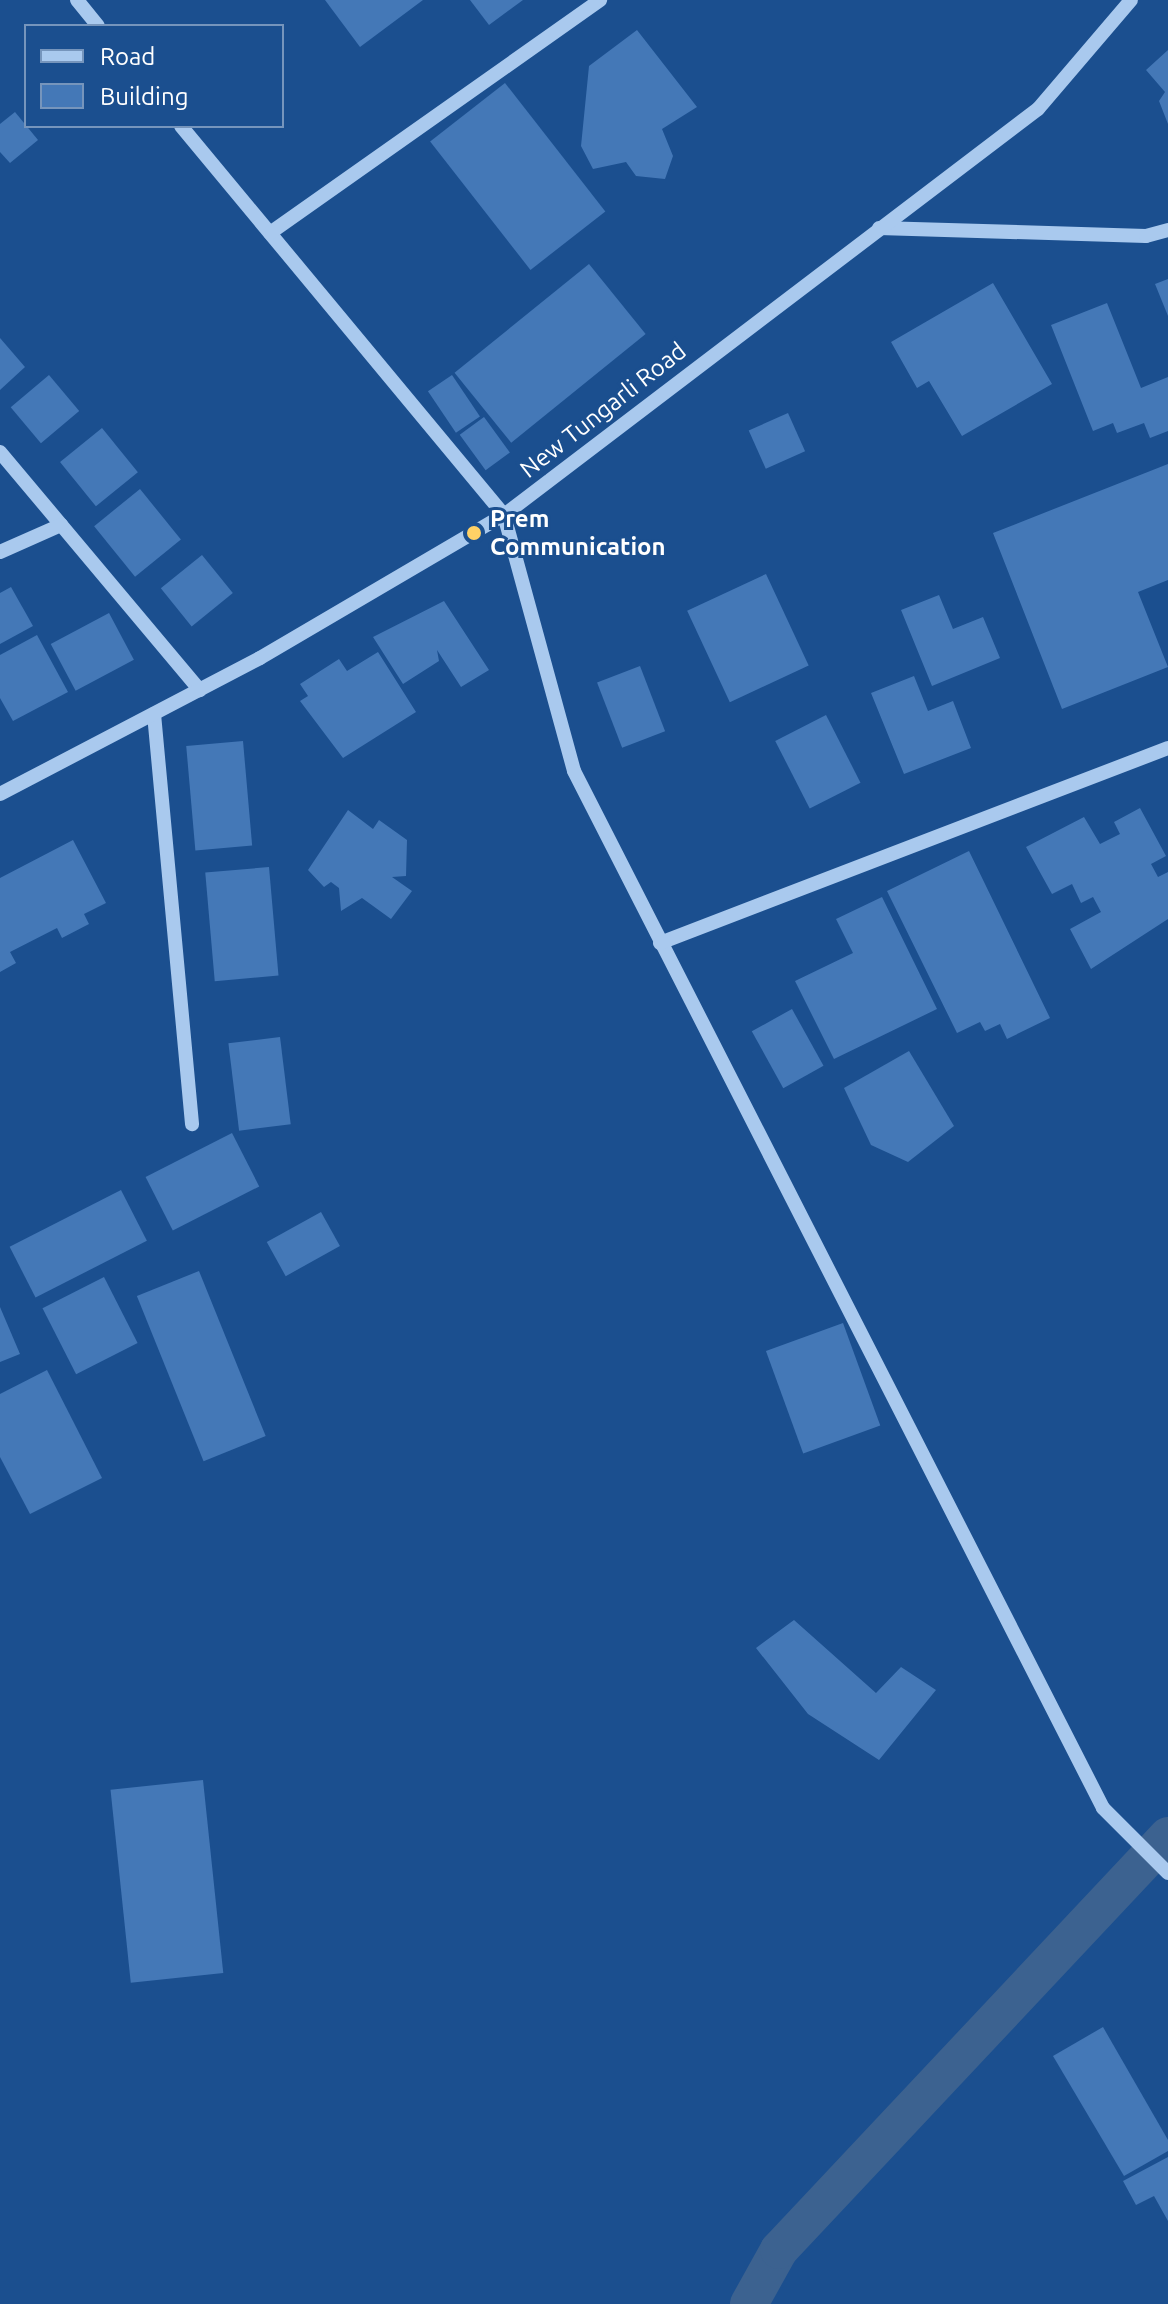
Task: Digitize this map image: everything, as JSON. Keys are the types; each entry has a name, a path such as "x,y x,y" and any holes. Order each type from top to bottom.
{"street":[{"path":"77,0 96,24"},
{"path":"270,233 600,0"},
{"name":"New Tungarli Road","path":"0,794 200,690 504,515 1038,109 1131,0"},
{"path":"183,128 504,515 574,771 1103,1808 1168,1873"},
{"path":"879,228 1146,236 1168,230"},
{"path":"0,452 200,690"},
{"path":"0,552 61,525"},
{"path":"154,714 192,1124"},
{"path":"660,943 1168,748"}],"building":[{"path":"325,0 423,0 360,47"},
{"path":"470,0 523,0 489,25"},
{"path":"637,30 697,107 662,129 673,156 665,179 636,176 626,162 593,169 581,146 589,66"},
{"path":"1168,50 1168,124 1159,101 1165,92 1146,70"},
{"path":"505,83 605,211 530,270 430,141"},
{"path":"15,112 24,123 24,128 28,128 38,140 10,163 0,152 0,124"},
{"path":"589,264 646,334 511,443 455,373"},
{"path":"1168,279 1168,316 1155,284"},
{"path":"993,283 1052,384 962,436 929,381 917,388 891,342"},
{"path":"1107,303 1141,388 1168,377 1168,431 1150,438 1144,423 1117,433 1113,423 1093,431 1051,325"},
{"path":"0,338 25,367 0,390"},
{"path":"49,375 79,411 41,443 11,407"},
{"path":"452,375 480,416 456,433 428,391"},
{"path":"788,413 805,451 766,469 749,430"},
{"path":"484,417 510,453 486,470 460,435"},
{"path":"102,428 138,472 96,506 60,462"},
{"path":"1168,464 1168,580 1138,592 1168,667 1062,709 993,533"},
{"path":"140,489 181,540 135,577 94,526"},
{"path":"202,555 233,593 192,626 161,588"},
{"path":"766,574 809,666 730,702 687,611"},
{"path":"11,587 33,626 0,644 0,593"},
{"path":"939,595 953,629 983,617 1000,658 932,686 901,610"},
{"path":"444,601 489,670 461,687 437,650 439,661 403,684 373,637"},
{"path":"109,613 134,660 76,691 51,644"},
{"path":"37,635 68,692 13,721 0,698 0,655"},
{"path":"378,652 416,712 343,758 300,701 308,696 300,684 339,659 347,671"},
{"path":"640,666 665,731 622,748 597,682"},
{"path":"914,676 928,711 953,701 971,748 904,774 871,693"},
{"path":"826,715 861,783 810,809 775,741"},
{"path":"243,741 252,846 195,851 186,746"},
{"path":"1140,808 1166,856 1151,864 1158,877 1168,872 1168,919 1091,969 1070,929 1101,912 1093,897 1081,903 1072,884 1052,894 1026,847 1084,817 1100,844 1120,834 1114,822"},
{"path":"348,810 373,829 379,820 407,840 406,876 392,877 412,891 391,919 362,898 341,911 339,888 331,882 324,887 308,870"},
{"path":"73,840 106,903 84,914 89,924 62,938 57,928 10,952 16,963 0,972 0,878"},
{"path":"969,851 1050,1018 1007,1039 1000,1024 985,1031 980,1022 957,1033 887,891"},
{"path":"269,867 278,976 215,981 205,873"},
{"path":"882,897 937,1009 834,1059 795,981 853,953 836,919"},
{"path":"792,1009 824,1066 783,1088 752,1031"},
{"path":"280,1037 291,1124 239,1131 228,1043"},
{"path":"909,1051 954,1126 908,1162 871,1145 844,1088"},
{"path":"232,1133 259,1186 173,1230 146,1177"},
{"path":"121,1190 147,1241 36,1298 10,1247"},
{"path":"321,1212 340,1246 286,1276 267,1242"},
{"path":"199,1271 266,1436 204,1461 137,1296"},
{"path":"104,1277 138,1343 76,1374 43,1308"},
{"path":"0,1307 20,1354 0,1362"},
{"path":"843,1323 880,1425 803,1453 766,1351"},
{"path":"47,1370 102,1478 30,1514 0,1457 0,1394"},
{"path":"794,1620 876,1693 901,1667 936,1690 879,1760 808,1714 756,1648"},
{"path":"203,1780 223,1973 131,1983 111,1790"},
{"path":"1103,2027 1168,2140 1168,2151 1124,2176 1053,2056"},
{"path":"1168,2157 1168,2221 1154,2196 1136,2205 1123,2181"}],"waterway":[{"path":"749,2304 779,2250 1168,1836"}],"place":[{"name":"Prem Communication","path":"474,533"}]}
